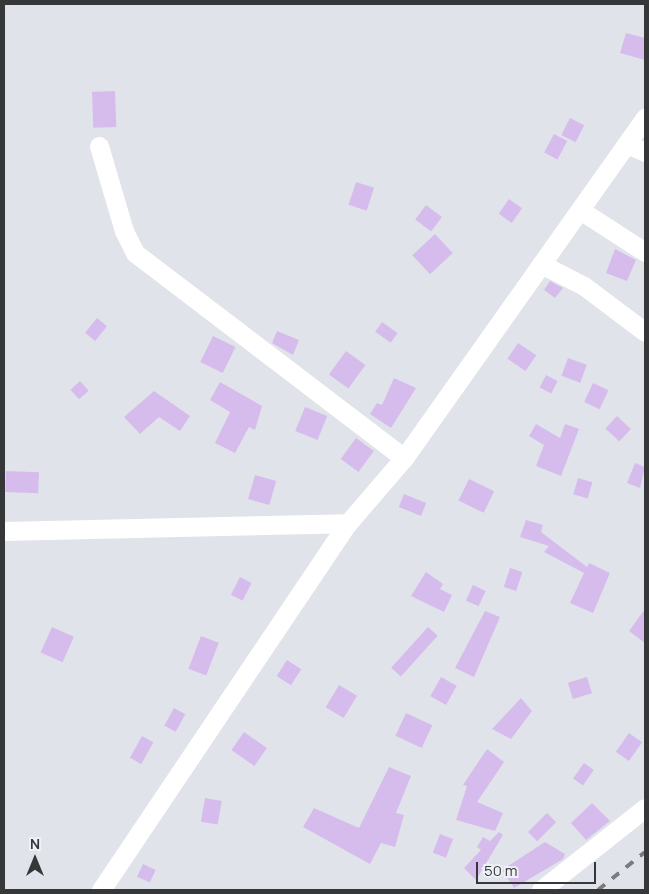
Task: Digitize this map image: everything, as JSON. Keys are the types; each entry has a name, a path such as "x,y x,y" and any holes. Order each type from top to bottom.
{"street":[{"path":"101,890 348,523 404,458 645,118"},
{"path":"627,144 645,152"},
{"path":"99,146 124,231 135,253 404,458"},
{"path":"580,210 645,252"},
{"path":"541,264 584,286 645,332"},
{"path":"4,531 348,523"},
{"path":"541,890 645,808"}],"building":[{"path":"626,33 645,38 645,60 620,53"},
{"path":"115,91 116,127 93,128 92,92"},
{"path":"570,118 584,125 576,142 561,135"},
{"path":"554,134 567,141 557,160 544,153"},
{"path":"356,182 374,188 367,211 349,205"},
{"path":"509,199 522,208 512,223 499,214"},
{"path":"426,205 442,217 431,231 415,219"},
{"path":"435,234 453,253 430,274 412,255"},
{"path":"615,249 636,260 627,281 606,273"},
{"path":"550,281 563,288 555,298 544,290"},
{"path":"97,318 107,326 95,341 85,333"},
{"path":"382,322 398,333 391,343 375,332"},
{"path":"277,331 299,340 293,355 272,343"},
{"path":"213,336 235,347 223,373 200,362"},
{"path":"518,343 536,355 526,371 507,359"},
{"path":"346,351 365,365 348,389 329,374"},
{"path":"568,358 587,365 580,383 562,376"},
{"path":"546,375 558,381 551,393 540,387"},
{"path":"394,378 416,388 391,428 370,414 377,403 382,405"},
{"path":"80,381 89,391 79,399 70,390"},
{"path":"220,382 262,406 255,430 249,427 235,453 215,443 230,412 210,400"},
{"path":"593,383 608,390 600,409 584,402"},
{"path":"154,391 190,416 180,431 159,417 140,434 124,417"},
{"path":"305,407 327,416 318,440 295,431"},
{"path":"617,416 631,429 619,441 605,428"},
{"path":"536,424 560,438 565,424 579,429 561,476 536,466 544,445 529,436"},
{"path":"356,438 374,451 359,472 341,459"},
{"path":"635,463 645,467 640,488 627,483"},
{"path":"6,471 39,472 38,493 5,492"},
{"path":"255,475 276,481 269,505 248,499"},
{"path":"578,478 592,482 588,498 573,494"},
{"path":"469,479 494,491 484,513 458,501"},
{"path":"404,494 426,503 421,516 399,507"},
{"path":"526,520 543,525 541,532 587,567 589,563 610,573 593,613 570,603 584,573 544,552 549,546 520,537"},
{"path":"510,568 522,572 516,591 504,587"},
{"path":"426,572 443,584 440,589 452,595 444,612 411,596"},
{"path":"240,577 252,583 243,601 231,595"},
{"path":"473,585 486,591 479,606 466,600"},
{"path":"645,609 645,643 629,631"},
{"path":"485,611 500,617 474,677 455,668"},
{"path":"52,627 74,637 63,662 41,653"},
{"path":"428,627 438,636 401,677 391,668"},
{"path":"201,636 219,643 206,675 188,669"},
{"path":"287,660 301,669 291,685 277,676"},
{"path":"441,677 457,686 446,705 430,696"},
{"path":"587,677 592,693 573,699 568,683"},
{"path":"339,685 357,696 344,718 326,707"},
{"path":"521,698 532,711 511,739 492,729"},
{"path":"174,708 185,714 176,732 164,725"},
{"path":"406,713 432,725 422,748 395,736"},
{"path":"244,732 267,748 254,766 231,750"},
{"path":"629,733 642,742 629,761 616,752"},
{"path":"142,736 153,742 141,764 130,758"},
{"path":"487,749 504,762 477,802 503,813 495,831 456,820 467,786 463,785"},
{"path":"584,763 594,770 583,785 573,779"},
{"path":"389,767 411,776 396,813 404,815 395,847 381,843 370,864 303,827 314,808 359,828"},
{"path":"205,798 222,801 218,825 201,822"},
{"path":"592,803 610,821 586,840 571,823"},
{"path":"547,813 556,822 537,841 528,832"},
{"path":"499,832 503,835 476,880 464,868 481,850 477,847 483,837 490,841"},
{"path":"440,834 453,839 446,858 433,853"},
{"path":"545,842 565,854 563,859 514,888 502,870"},
{"path":"143,864 156,870 150,883 137,877"}],"railway":[{"path":"598,890 645,852"}]}
